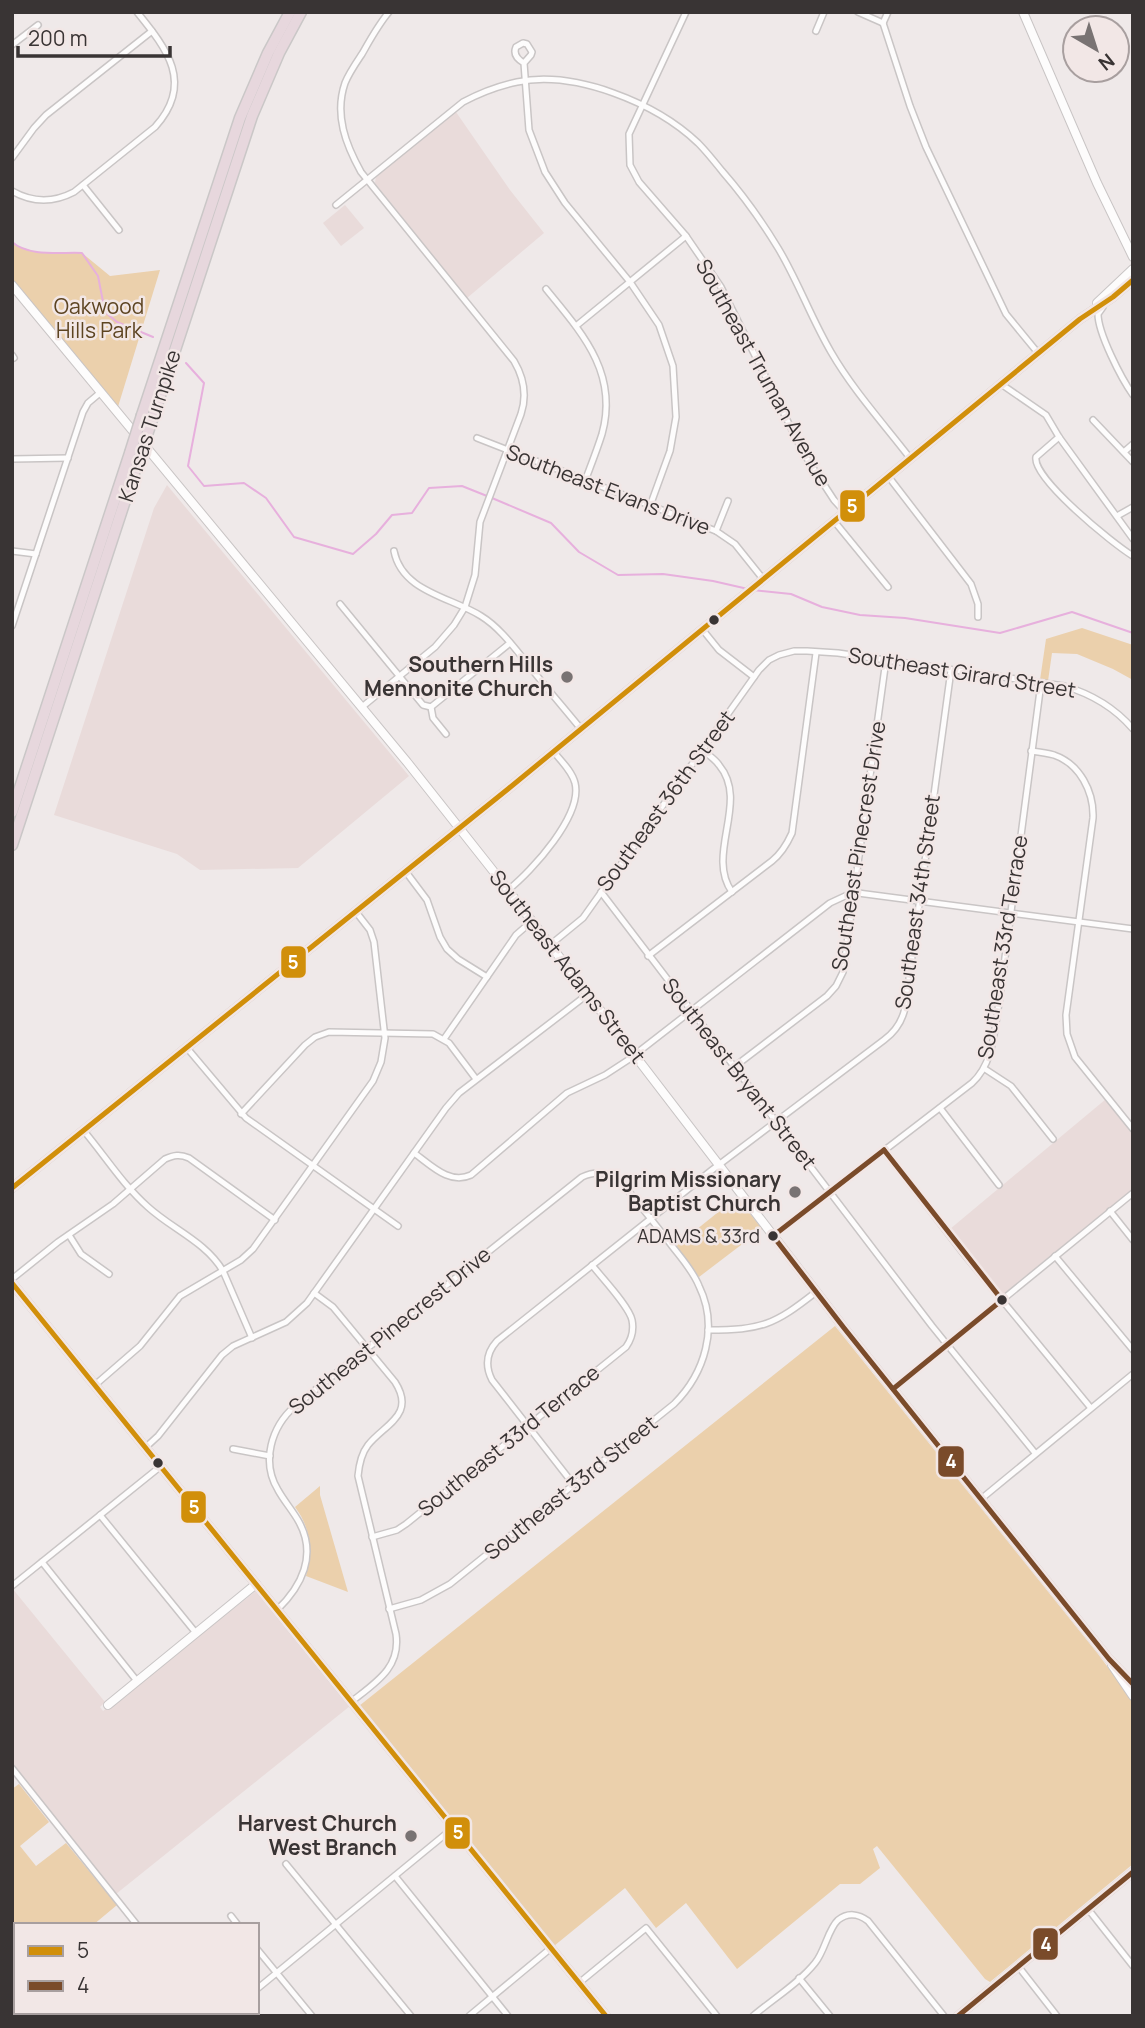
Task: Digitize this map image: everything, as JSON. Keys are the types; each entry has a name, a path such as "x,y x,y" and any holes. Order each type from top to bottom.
{"highway":[{"name":"Kansas Turnpike","path":"12,845 134,457 142,415 240,118 268,53 290,12"},
{"name":"Kansas Turnpike","path":"12,812 134,457 150,425 252,116 275,60 301,12"}],"main road":[{"path":"1023,12 1097,183 1133,257"},
{"path":"12,1188 406,872 1106,300 1127,281 1133,268"},
{"name":"Southeast Adams Street","path":"12,285 460,828 893,1390 1109,1659 1133,1684"},
{"path":"12,1281 606,2016"},
{"path":"107,1705 256,1584"},
{"name":"Southeast Adams Street","path":"1109,1659 1133,1696"},
{"path":"958,2016 1133,1872"}],"street":[{"path":"12,191 32,200 57,199 74,192 155,127 166,112 174,77 170,58 137,12"},
{"path":"362,707 435,647 465,607 475,575 480,522 524,406 524,385 517,367 367,179 348,149 342,130 341,102 346,82 389,12"},
{"name":"Southeast Truman Avenue","path":"686,12 629,134 630,165 639,182 686,236 721,287 804,454 845,512"},
{"path":"816,31 824,12"},
{"path":"858,12 883,23"},
{"path":"888,12 883,23 926,147 1006,314 1038,353"},
{"path":"12,45 38,25"},
{"path":"12,158 46,115 152,31"},
{"path":"524,63 529,130 545,172 565,202 630,282 659,325 673,366 676,418 670,451 650,506"},
{"path":"336,205 463,102 485,91 525,81 559,81 593,86 642,104 673,123 698,143 750,204 780,250 830,351 853,386 910,458"},
{"path":"83,185 119,230"},
{"path":"576,326 686,236"},
{"path":"545,289 584,335 600,368 606,404 603,433 585,481"},
{"path":"1106,300 1098,314 1099,324 1121,378 1133,394"},
{"path":"1080,319 1090,318 1099,324"},
{"path":"1001,384 1045,415 1133,539"},
{"path":"12,626 83,412 88,403 102,392"},
{"path":"1093,419 1133,462"},
{"path":"1059,437 1035,460 1036,465 1076,511 1109,540 1133,556"},
{"name":"Southeast Evans Drive","path":"477,438 716,531 735,544 762,580"},
{"path":"1125,452 1133,444"},
{"path":"12,459 68,458"},
{"path":"888,476 971,584 977,596 978,617"},
{"path":"716,531 728,501"},
{"path":"1117,516 1133,507"},
{"path":"834,521 888,587"},
{"path":"12,551 36,554"},
{"path":"394,551 397,563 411,580 427,591 484,617 510,643 581,729"},
{"path":"340,604 424,705 431,707"},
{"path":"702,629 719,650 754,677"},
{"path":"431,707 510,643"},
{"name":"Southeast Girard Street","path":"779,655 798,650 838,653 1065,686 1092,696 1114,710 1133,729"},
{"path":"648,956 777,857 785,847 792,833 817,653"},
{"name":"Southeast 36th Street","path":"550,946 578,923 762,666 779,655"},
{"name":"Southeast Pinecrest Drive","path":"734,1067 820,1001 835,986 845,964 886,660"},
{"name":"Southeast 34th Street","path":"528,1426 492,1380 487,1368 488,1356 497,1341 650,1218 884,1040 895,1030 902,1018 951,670"},
{"name":"Southeast 33rd Terrace","path":"773,1236 972,1083 985,1069 999,1003 1041,683"},
{"path":"431,707 433,718 446,734"},
{"path":"703,750 718,763 729,786 730,800 722,866 725,880 732,892"},
{"path":"508,890 533,868 568,820 574,804 574,779 554,751"},
{"path":"1031,751 1054,755 1072,766 1091,796 1093,818 1066,1024 1069,1043 1080,1063 1133,1129"},
{"path":"406,872 427,900 447,949 486,977"},
{"name":"Southeast Bryant Street","path":"601,892 948,1345 1035,1453"},
{"path":"414,1153 449,1177 468,1177 568,1093 605,1075 830,903 845,896 855,894 1133,929"},
{"path":"95,1385 140,1346 180,1296 247,1256 373,1081 382,1055 384,1032 374,942 370,930 356,912"},
{"path":"444,1039 516,935 532,921"},
{"path":"146,1447 233,1346 286,1322 300,1311 451,1101 588,994"},
{"path":"242,1114 306,1045 316,1037 335,1031 429,1033 444,1039 476,1079"},
{"path":"187,1048 242,1114 398,1226"},
{"path":"985,1069 1011,1086 1053,1139"},
{"path":"940,1108 999,1185"},
{"path":"84,1131 130,1189 153,1212 209,1253 223,1271 252,1338"},
{"path":"884,1150 1090,1407"},
{"path":"12,1281 69,1235 98,1216 165,1159 180,1156 189,1158 275,1220"},
{"name":"Southeast Pinecrest Drive","path":"270,1456 275,1433 287,1413 582,1177 592,1173 614,1176 650,1218"},
{"path":"893,1390 1133,1192"},
{"path":"1110,1211 1133,1240"},
{"path":"650,1218 698,1284 706,1308 708,1330 745,1330 762,1326 791,1312 816,1292"},
{"path":"69,1235 81,1254 109,1274"},
{"path":"1055,1256 1133,1350"},
{"name":"Southeast 33rd Terrace","path":"372,1536 397,1530 406,1524 623,1350 629,1342 633,1321 592,1265"},
{"path":"314,1293 333,1307 395,1382 402,1401 396,1419 368,1445 360,1461 359,1480 397,1641 393,1662 385,1675 351,1702"},
{"name":"Southeast 33rd Street","path":"389,1609 421,1600 450,1584 665,1413 683,1396 701,1366 708,1330"},
{"path":"981,1499 1133,1374"},
{"path":"528,1426 575,1485"},
{"path":"233,1449 270,1456 275,1485 302,1527 307,1552 302,1580 277,1610"},
{"path":"12,1586 161,1466"},
{"path":"100,1515 196,1633"},
{"path":"42,1562 137,1681"},
{"path":"12,1768 135,1923"},
{"path":"259,1987 453,1829"},
{"path":"286,1864 411,2016"},
{"path":"395,1876 508,2016"},
{"path":"1087,1909 1133,1966"},
{"path":"753,2016 817,1960 835,1924 842,1917 853,1914 868,1921 944,2016"},
{"path":"231,1916 236,1923"},
{"path":"579,1983 646,1928 718,2016"},
{"path":"469,2016 551,1948"},
{"path":"259,1951 312,2016"},
{"path":"1018,1966 1057,2016"},
{"path":"799,1978 830,2016"}],"shaded area":[{"path":"456,112 510,190 544,233 467,298 375,183 376,176"},
{"path":"345,205 364,228 341,246 323,223"},
{"path":"167,485 409,776 298,868 200,870 177,854 54,815 154,508"},
{"path":"1106,1099 1133,1133 1133,1189 1006,1294 1000,1294 950,1229"},
{"path":"12,1588 105,1702 100,1707 103,1711 256,1591 350,1706 116,1894 12,1764"}],"green space":[{"name":"Oakwood Hills Park","path":"12,242 36,252 82,253 110,276 160,270 117,410 12,284"},
{"path":"1082,628 1133,645 1133,680 1077,654 1052,653 1048,681 1040,680 1046,639"},
{"path":"737,1197 762,1229 699,1277 676,1246"},
{"path":"835,1326 1133,1701 1133,1864 990,1982 877,1846 873,1849 880,1868 860,1884 840,1884 737,1969 686,1903 656,1928 625,1888 554,1946 359,1706"},
{"path":"320,1486 320,1495 348,1592 306,1576 309,1540 295,1507"},
{"path":"19,1784 49,1822 20,1846 36,1866 66,1843 117,1905 95,1923 14,1923 12,1986 12,1789"}],"waterway":[{"path":"12,242 36,252 82,253 98,276 105,312 117,322 153,337"},
{"path":"186,363 204,383 188,466 204,486 244,483 266,498 294,537 353,554 376,534 392,515 412,513 429,488 462,486 487,496"},
{"path":"492,498 551,523 579,552 618,575 663,574 748,589"},
{"path":"753,590 791,594 822,607 860,615 905,618 1000,633 1072,612 1133,633"}],"transit line":[{"name":"5","path":"12,1188 508,789 1080,319 1133,280"},
{"name":"4","path":"884,1150 1002,1300"},
{"name":"4","path":"773,1236 884,1150"},
{"name":"4","path":"773,1236 1109,1659 1133,1684"},
{"name":"5","path":"12,1283 606,2016"},
{"name":"4","path":"893,1389 1002,1300"},
{"name":"4","path":"958,2016 1133,1872"}],"place":[{"name":"Southern Hills Mennonite Church","path":"567,677"},
{"name":"Pilgrim Missionary Baptist Church","path":"795,1192"},
{"name":"ADAMS & 33rd","path":"773,1236"},
{"name":"Harvest Church West Branch","path":"411,1836"}]}
